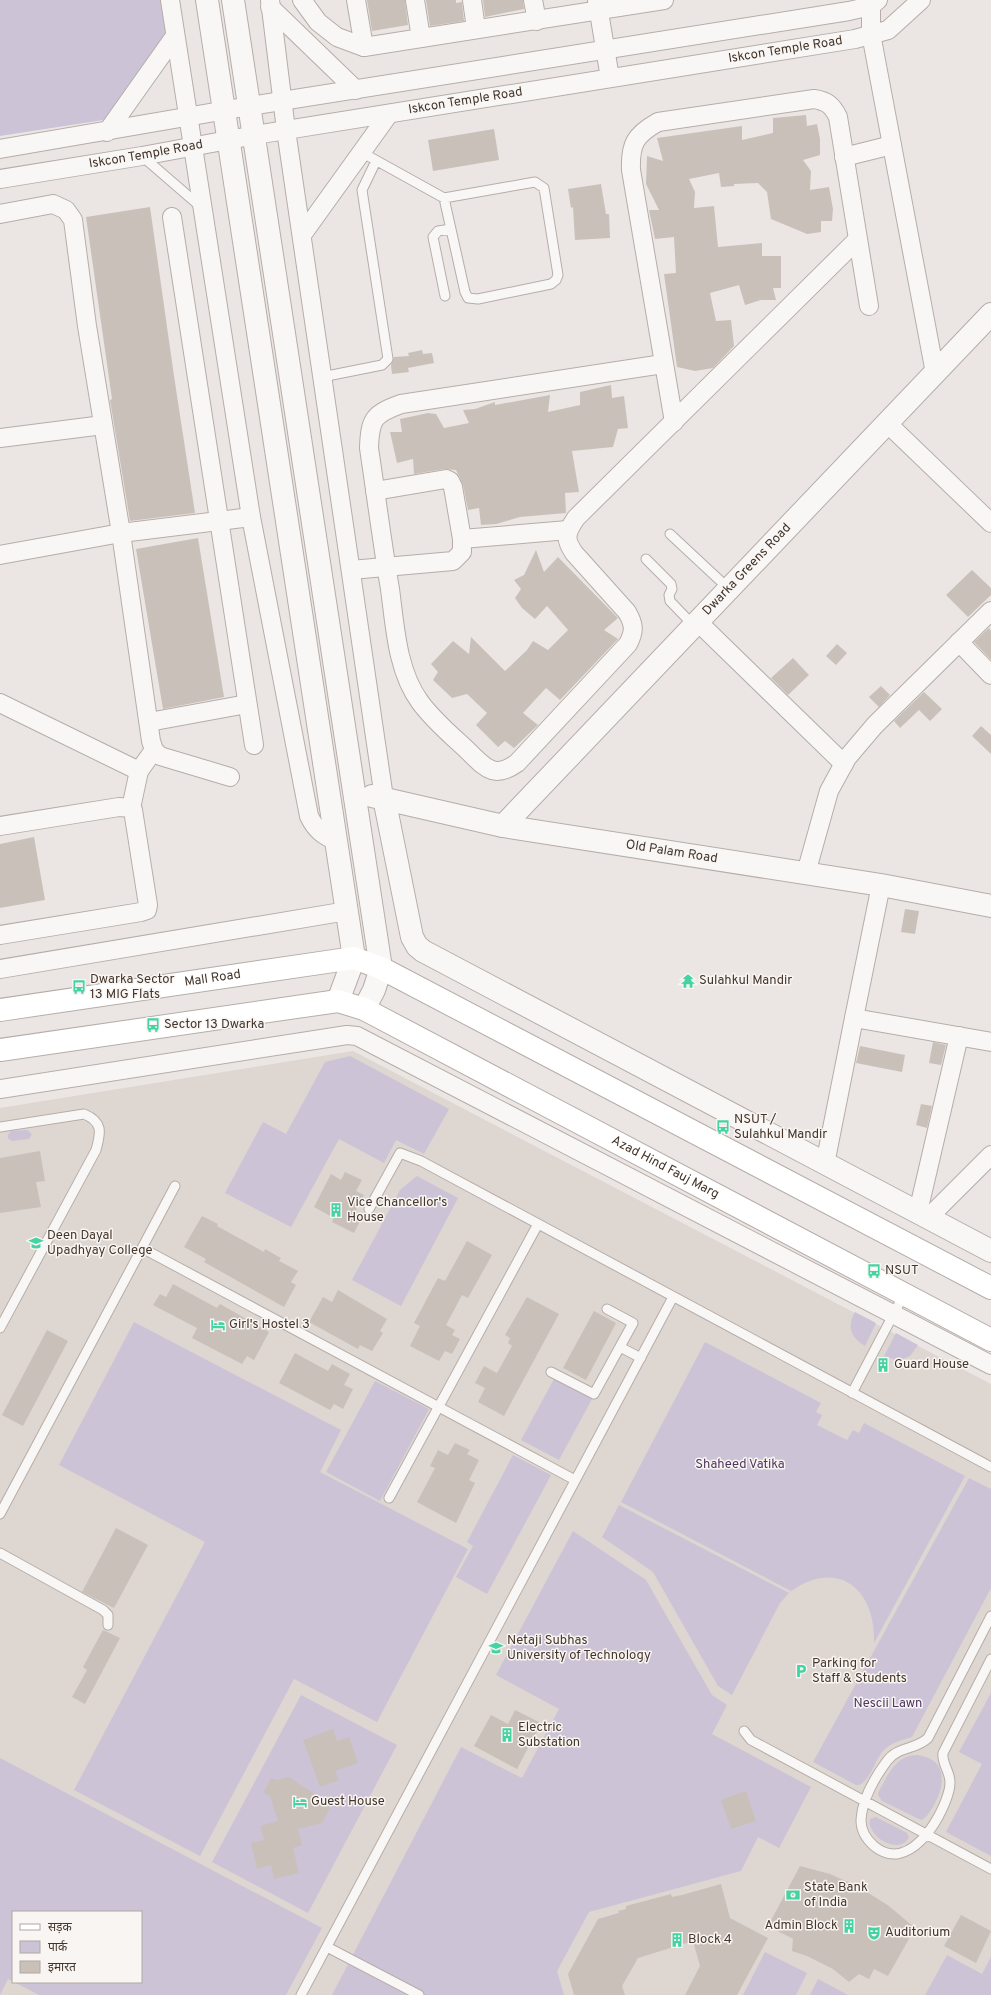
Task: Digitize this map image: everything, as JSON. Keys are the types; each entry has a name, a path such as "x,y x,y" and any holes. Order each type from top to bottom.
{"main road":[{"path":"354,958 381,968 991,1288"},
{"name":"Mall Road","path":"0,1010 354,958"},
{"path":"0,1050 338,1001"},
{"name":"Azad Hind Fauj Marg","path":"338,1001 364,1009 991,1340"}],"street":[{"path":"170,0 252,517 309,816 313,825 319,832 336,841"},
{"path":"207,0 354,958 338,1001"},
{"path":"233,0 255,135 381,968 374,990 364,1009"},
{"path":"302,0 318,22 337,37 364,47 537,21 598,5 659,0"},
{"path":"356,0 364,47"},
{"path":"415,0 421,38"},
{"path":"472,0 476,29"},
{"path":"533,0 537,21"},
{"name":"Iskcon Temple Road","path":"0,179 142,156 255,135 847,40 888,30 920,0"},
{"path":"0,149 107,132 250,106 606,50 874,3 871,34 935,373"},
{"path":"270,4 356,90"},
{"path":"270,4 286,130 384,798 412,937 417,946 423,951 991,1251"},
{"path":"598,5 610,78"},
{"path":"107,132 175,36"},
{"path":"674,422 630,170 630,155 635,141 644,130 658,122 814,99 824,101 833,107 838,117 869,306"},
{"path":"302,235 369,156 389,114"},
{"path":"844,158 892,144"},
{"path":"0,214 53,204 66,210 73,220 149,722 150,741 154,750 160,756 169,760 230,777"},
{"path":"172,217 254,746"},
{"path":"664,364 401,404 382,411 373,421 369,432 369,448 397,640 406,676 420,702 486,767 496,772 506,770 517,763 623,650 634,633 633,622 627,612 574,553 568,543 568,530 576,518 857,240"},
{"name":"Dwarka Greens Road","path":"503,826 991,314"},
{"path":"887,423 991,523"},
{"path":"0,438 103,425"},
{"path":"351,570 453,561 462,552 462,539 453,487 450,481 446,479 375,491"},
{"path":"0,555 121,533 252,517"},
{"path":"462,539 568,530"},
{"path":"806,873 829,791 844,764 875,725 991,611"},
{"path":"696,624 844,764"},
{"path":"959,642 991,675"},
{"path":"0,703 139,771"},
{"path":"149,722 248,704"},
{"path":"0,717 20,714"},
{"path":"0,935 147,910 148,905 133,810 131,808 139,771 154,750"},
{"name":"Old Palam Road","path":"354,793 384,798 503,826 881,885 991,906"},
{"path":"0,826 119,808 131,808"},
{"path":"825,1164 881,885"},
{"path":"0,968 347,911"},
{"path":"854,1018 991,1042"},
{"path":"0,1089 347,1035 357,1036 991,1365"},
{"path":"923,1215 959,1036"},
{"path":"923,1215 991,1155"}],"lane":[{"path":"142,156 203,209"},
{"path":"322,377 382,365 388,359 362,190 369,156 444,198 536,182 544,188 558,275 556,280 552,284 485,298 468,298 464,292 444,198"},
{"path":"445,296 433,237 438,230 451,229"},
{"path":"670,534 728,589"},
{"path":"646,559 671,584 672,589 669,595 670,601 696,624"},
{"path":"0,1127 84,1114 93,1118 98,1123 99,1128 96,1150 0,1328"},
{"path":"369,1209 400,1153 421,1161 991,1468"},
{"path":"0,1514 175,1186"},
{"path":"390,1498 538,1224"},
{"path":"142,1248 575,1480"},
{"path":"852,1393 901,1300 902,1293"},
{"path":"301,1995 674,1297"},
{"path":"551,1372 594,1394 633,1323 606,1309"},
{"path":"620,1347 641,1358"},
{"path":"0,1553 103,1610 108,1615 108,1625"},
{"path":"991,1616 928,1738 923,1743 898,1751 892,1755 882,1768 866,1801 861,1819 863,1830 868,1840 878,1849 891,1853 905,1852 917,1845 927,1834 942,1809 950,1787 950,1775 943,1757 943,1753 991,1659"},
{"path":"744,1731 751,1740 991,1869"},
{"path":"327,1947 419,1995"}],"shaded area":[{"name":"Netaji Subhas University of Technology","path":"353,1051 991,1384 991,1995 0,1995 0,1108"}],"green space":[{"path":"0,0 162,0 167,30 110,119 0,136"},
{"path":"350,1056 449,1109 424,1154 396,1140 384,1163 339,1139 291,1227 225,1193 263,1122 286,1134 325,1062"},
{"path":"27,1130 32,1134 29,1139 12,1141 8,1138 11,1131"},
{"path":"417,1176 458,1198 401,1306 352,1280 400,1190"},
{"path":"855,1312 876,1323 865,1346 856,1339 851,1331 851,1322"},
{"path":"134,1322 341,1430 320,1472 468,1549 377,1722 294,1679 200,1856 74,1790 205,1542 59,1465"},
{"path":"896,1333 918,1345 910,1356 899,1361 884,1356"},
{"name":"Shaheed Vatika","path":"705,1342 821,1403 816,1412 822,1415 817,1425 847,1440 853,1430 859,1433 864,1423 965,1476 874,1643 873,1624 869,1608 861,1595 851,1585 839,1579 824,1578 808,1582 791,1591 621,1502"},
{"path":"554,1379 592,1399 559,1460 521,1440"},
{"path":"375,1381 429,1409 380,1501 326,1472"},
{"path":"513,1455 551,1475 487,1594 456,1577 473,1546 467,1542"},
{"name":"Nescii Lawn","path":"969,1478 991,1489 991,1588 912,1737 887,1747 881,1754 865,1781 856,1785 813,1762"},
{"path":"619,1505 789,1593 780,1603 732,1695 718,1686 653,1572 602,1537"},
{"path":"573,1531 646,1580 712,1695 727,1705 712,1734 811,1787 779,1848 758,1837 741,1871 589,1912 557,1971 564,1995 332,1995 461,1747 522,1778 559,1709 496,1675"},
{"path":"991,1693 991,1856 946,1832 982,1764 959,1752"},
{"path":"301,1695 397,1745 308,1913 212,1862"},
{"path":"917,1755 935,1762 942,1775 942,1782 937,1799 928,1815 921,1820 882,1801 878,1795 889,1773 898,1762 903,1758"},
{"path":"0,1758 322,1928 286,1995 39,1995 16,1983 142,1983 142,1911 12,1911 12,1981 8,1979 0,1995"},
{"path":"876,1817 907,1833 909,1837 905,1842 899,1845 885,1842 878,1838 870,1826 870,1819"},
{"path":"765,1952 807,1973 796,1995 743,1995"},
{"path":"947,1955 982,1974 991,1957 991,1995 925,1995"},
{"path":"818,1979 848,1995 810,1995"}],"building":[{"path":"367,0 405,0 408,25 372,31"},
{"path":"426,0 456,0 456,3 462,2 464,21 430,26"},
{"path":"483,0 523,0 524,9 485,17"},
{"path":"806,115 807,126 817,124 820,139 820,155 803,160 811,171 810,190 829,187 833,209 832,221 821,221 821,232 807,234 771,219 767,192 758,183 734,184 734,186 721,187 719,173 689,179 695,192 694,208 714,206 718,247 762,243 762,256 781,256 781,288 773,288 776,300 761,300 745,305 739,285 710,293 716,321 731,320 734,346 713,368 695,371 677,367 664,274 676,273 674,237 655,239 649,210 659,210 646,184 647,156 663,161 657,138 742,126 742,140 773,133 773,118"},
{"path":"494,129 499,160 433,171 428,140"},
{"path":"601,184 606,214 609,214 610,238 575,240 573,207 571,208 568,189"},
{"path":"150,207 195,513 130,521 110,400 112,399 86,217"},
{"path":"422,350 423,354 432,353 434,363 408,368 409,372 392,374 391,365 394,357 409,356 408,353"},
{"path":"611,385 612,398 624,396 628,428 618,429 613,447 572,451 579,492 565,493 566,513 520,517 496,524 481,525 479,508 468,510 463,485 456,470 444,469 414,474 413,459 397,463 390,432 402,432 400,419 428,413 436,414 444,428 469,423 463,410 475,409 495,402 495,405 550,395 548,412 580,405 580,392"},
{"path":"198,538 224,697 163,709 136,549"},
{"path":"536,550 544,572 558,557 618,618 604,630 618,639 560,700 546,688 523,713 538,725 514,748 505,741 498,747 476,725 487,713 467,694 452,698 433,680 438,672 431,664 453,641 469,654 471,637 505,671 527,650 533,641 548,650 568,630 547,606 535,619 522,608 515,598 521,589 514,580 524,575"},
{"path":"972,570 991,588 991,595 968,617 946,595"},
{"path":"989,628 991,631 991,660 974,642"},
{"path":"837,644 847,653 836,665 826,656"},
{"path":"793,658 809,675 788,695 771,678"},
{"path":"881,686 890,695 879,707 869,697"},
{"path":"924,692 942,709 930,721 919,710 900,728 894,721"},
{"path":"981,726 991,735 991,754 972,736"},
{"path":"34,837 45,900 0,908 0,844"},
{"path":"905,909 919,911 915,934 901,932"},
{"path":"933,1042 946,1045 941,1065 929,1063"},
{"path":"860,1046 905,1055 902,1072 856,1063"},
{"path":"921,1104 932,1106 927,1128 916,1125"},
{"path":"40,1151 45,1181 36,1182 41,1207 0,1213 0,1158"},
{"name":"Vice Chancellor's House","path":"345,1172 362,1180 356,1191 364,1195 353,1215 361,1219 354,1233 332,1222 334,1218 314,1207 331,1174 341,1180"},
{"path":"202,1216 264,1252 265,1249 281,1258 279,1261 298,1271 291,1282 296,1285 284,1307 204,1262 206,1259 184,1247"},
{"path":"467,1241 492,1255 468,1298 462,1295 446,1325 455,1330 452,1335 460,1339 452,1354 445,1351 439,1361 410,1346 420,1326 414,1323 438,1278 445,1281"},
{"path":"173,1284 217,1308 220,1304 269,1332 254,1360 247,1356 242,1364 192,1338 197,1328 153,1305 160,1294 166,1297"},
{"path":"338,1290 387,1319 380,1331 383,1333 372,1351 360,1345 358,1349 309,1322 323,1297 332,1302"},
{"path":"527,1297 559,1314 504,1416 478,1402 485,1388 475,1383 484,1366 497,1373 512,1346 508,1343 510,1338 505,1335"},
{"path":"594,1311 616,1323 586,1380 563,1368"},
{"path":"47,1330 68,1341 23,1426 2,1415"},
{"path":"295,1353 328,1371 332,1364 350,1374 344,1385 353,1389 343,1409 334,1404 330,1410 279,1383"},
{"path":"455,1443 470,1450 467,1454 479,1460 469,1480 475,1483 456,1523 417,1502 435,1468 430,1466 438,1450 448,1455"},
{"path":"116,1528 148,1545 114,1608 82,1592"},
{"path":"103,1630 120,1638 85,1704 72,1697 87,1670 83,1667"},
{"name":"Electric Substation","path":"515,1710 541,1723 517,1769 474,1746 491,1715 508,1724"},
{"path":"333,1729 337,1741 349,1737 358,1763 335,1771 339,1780 320,1787 303,1740"},
{"name":"Guest House","path":"289,1777 328,1803 330,1808 322,1823 298,1829 302,1845 293,1848 299,1873 274,1879 271,1865 257,1869 251,1843 264,1840 260,1826 278,1821 270,1796 263,1793 271,1778 277,1780"},
{"path":"746,1791 756,1821 731,1829 721,1800"},
{"name":"Admin Block","path":"800,1866 830,1874 859,1887 889,1906 915,1928 888,1976 874,1969 869,1979 859,1974 849,1982 833,1969 807,1956 792,1951 793,1939 768,1926"},
{"name":"Block 4","path":"721,1884 730,1918 768,1938 737,1995 685,1995 700,1966 693,1941 638,1958 622,1986 625,1995 574,1995 568,1974 598,1919 619,1913 618,1911 626,1909 626,1906 671,1894 672,1897 682,1895"},
{"path":"961,1915 991,1931 976,1963 944,1946"}],"place":[{"name":"Sulahkul Mandir","path":"688,981"},
{"name":"Dwarka Sector 13 MIG Flats","path":"79,987"},
{"name":"Sector 13 Dwarka","path":"153,1025"},
{"name":"NSUT / Sulahkul Mandir","path":"723,1127"},
{"name":"Vice Chancellor's House","path":"336,1210"},
{"name":"Deen Dayal Upadhyay College","path":"36,1243"},
{"name":"NSUT","path":"874,1271"},
{"name":"Girl's Hostel 3","path":"218,1325"},
{"name":"Guard House","path":"883,1365"},
{"name":"Netaji Subhas University of Technology","path":"496,1648"},
{"name":"Parking for Staff & Students","path":"801,1671"},
{"name":"Electric Substation","path":"507,1735"},
{"name":"Guest House","path":"300,1802"},
{"name":"State Bank of India","path":"793,1895"},
{"name":"Admin Block","path":"849,1926"},
{"name":"Auditorium","path":"874,1933"},
{"name":"Block 4","path":"677,1940"}]}
